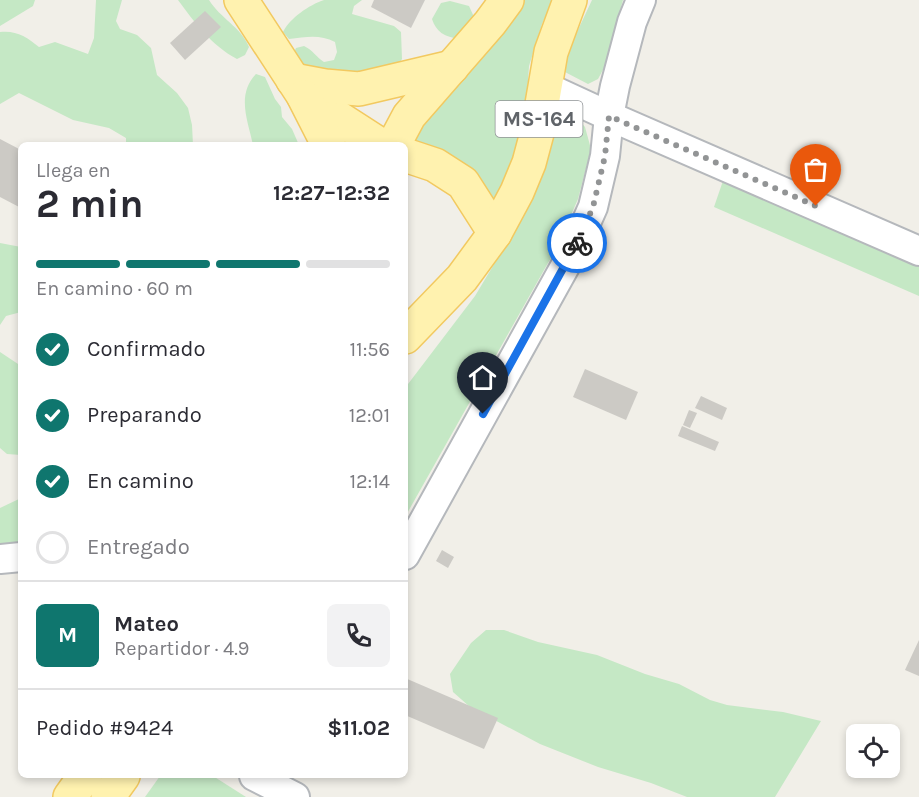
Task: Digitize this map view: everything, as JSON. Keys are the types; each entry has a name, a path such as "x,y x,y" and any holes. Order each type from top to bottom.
{"main road":[{"path":"241,0 298,88 327,142"},
{"path":"395,142 410,116 507,0"},
{"name":"MS-164","path":"408,335 462,278 495,233 527,169 537,133 544,86 557,33 570,0"},
{"path":"298,88 359,89 452,67"},
{"path":"298,88 376,142"},
{"path":"408,156 435,165 463,183 495,233"},
{"path":"70,797 84,778"},
{"path":"108,797 122,778"}],"street":[{"path":"408,550 573,252 593,207 605,156 609,116 632,22 641,0"},
{"path":"544,86 919,251"},
{"path":"0,559 18,557"}],"green space":[{"path":"0,0 35,0 33,6 0,26"},
{"path":"96,0 122,0 116,21 120,29 137,35 151,48 157,75 177,93 188,108 193,142 126,142 126,138 109,128 73,120 19,93 0,104 0,32 21,35 39,47 55,42 88,54 94,38"},
{"path":"178,0 209,0 245,40 249,47 245,55 237,59 219,47 197,25"},
{"path":"324,0 362,0 354,6 352,14 394,26 401,32 402,59 393,74 340,111 292,56 296,48 304,46 324,62 334,60 337,52 335,42 318,37 289,39 283,32 300,13"},
{"path":"523,0 553,0 542,24 529,66 525,126 495,208 491,196 476,175 408,152 408,146 436,99"},
{"path":"592,0 623,0 604,68 598,79 588,84 563,71 563,62"},
{"path":"450,1 469,6 474,17 459,39 442,33 432,19 441,3"},
{"path":"256,74 265,77 281,107 282,117 292,129 298,142 252,142 245,108 246,91"},
{"path":"570,110 585,127 591,149 578,199 557,247 408,512 408,384 475,296 526,211 548,134 558,118"},
{"path":"726,172 919,261 919,296 714,207"},
{"path":"0,243 18,246 18,313 6,316 0,325"},
{"path":"0,352 18,364 18,455 7,454 0,448"},
{"path":"18,499 18,544 0,549 0,508"},
{"path":"486,630 504,630 538,642 597,655 645,674 679,684 710,700 727,705 783,712 821,721 775,797 687,797 598,767 540,744 470,707 453,692 450,674 471,643"},
{"path":"159,778 216,778 246,797 145,797"}],"building":[{"path":"374,0 425,0 411,28 371,7"},
{"path":"205,11 221,27 185,60 170,43"},
{"path":"0,139 18,148 18,206 0,197"},
{"path":"585,369 638,392 626,420 573,397"},
{"path":"701,396 727,408 722,420 695,408"},
{"path":"689,410 697,413 690,428 683,425"},
{"path":"682,426 719,442 715,451 678,436"},
{"path":"442,550 454,557 448,568 436,561"},
{"path":"919,640 919,676 905,670"},
{"path":"408,679 498,718 484,749 408,716"}],"way so far":[{"path":"577,243 593,207 605,156 609,116 816,206"}],"route":[{"path":"483,414 577,243"}]}
